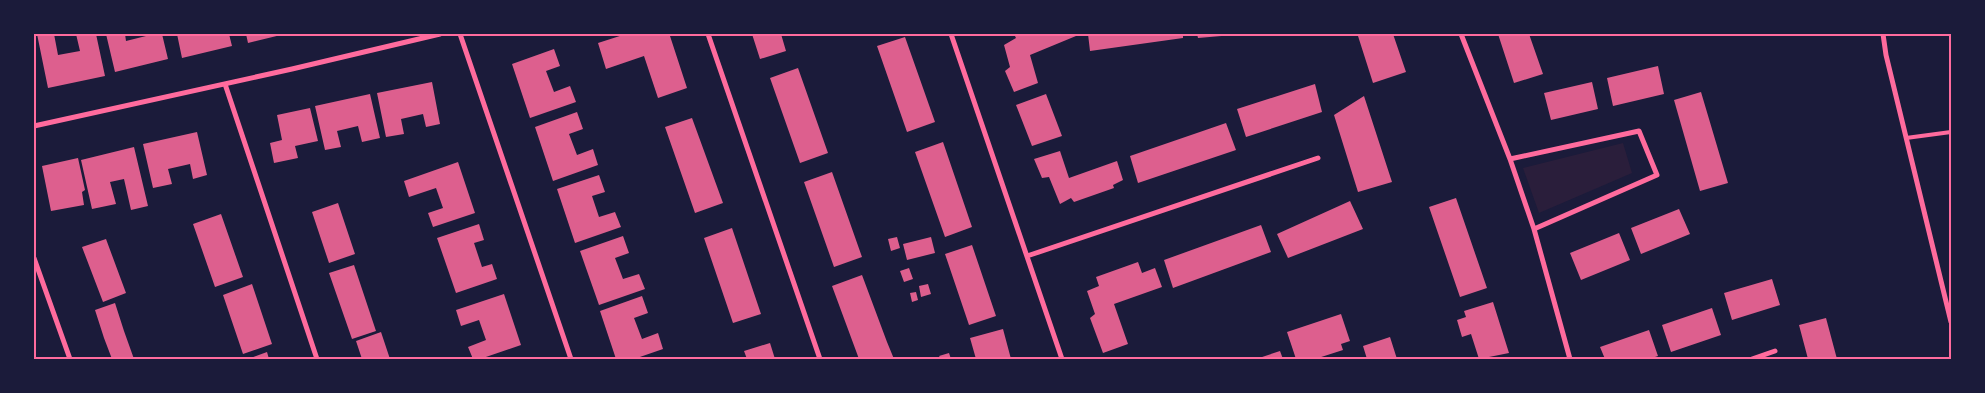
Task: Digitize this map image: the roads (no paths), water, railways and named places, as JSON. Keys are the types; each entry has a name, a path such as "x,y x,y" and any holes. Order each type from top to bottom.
{"street":[{"path":"34,126 440,34"},
{"path":"460,34 571,359"},
{"path":"708,34 820,359"},
{"path":"951,34 1062,359"},
{"path":"1461,34 1510,159 1534,229 1570,359"},
{"path":"1883,34 1886,55 1951,322"},
{"path":"225,84 317,359"},
{"path":"1510,159 1640,131 1658,174 1534,229"},
{"path":"1027,256 1318,158"},
{"path":"34,258 70,359"},
{"path":"1752,359 1774,351"}],"lane":[{"path":"1906,138 1951,132"}]}
